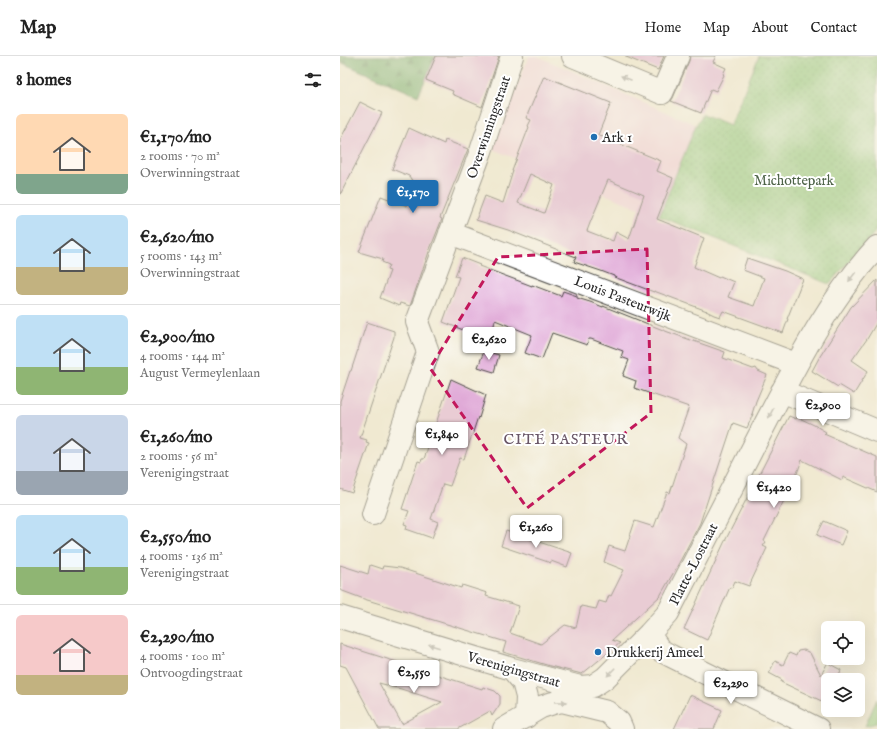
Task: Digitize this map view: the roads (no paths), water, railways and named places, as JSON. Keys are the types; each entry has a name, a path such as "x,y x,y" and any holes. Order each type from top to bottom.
{"street":[{"name":"Overwinningstraat","path":"373,514 428,352 417,322 483,144 512,56"},
{"path":"573,56 662,93 678,56"},
{"name":"Louis Pasteurwijk","path":"450,233 796,364"},
{"name":"Platte-Lostraat","path":"654,642 796,364 830,307 859,268 877,247"},
{"path":"782,391 877,431"},
{"name":"Verenigingstraat","path":"340,617 512,669 580,687 593,686 654,642"},
{"path":"654,642 678,660 818,729"},
{"path":"512,669 523,682 527,697 526,717"},
{"path":"504,729 541,707 562,701 607,712 619,722 622,729"}],"place":[{"name":"Ark 1","path":"594,137"},
{"name":"Drukkerij Ameel","path":"598,652"}],"district":[{"name":"CITÉ PASTEUR","path":"566,439"}],"park label":[{"name":"Michottepark","path":"794,180"}]}
